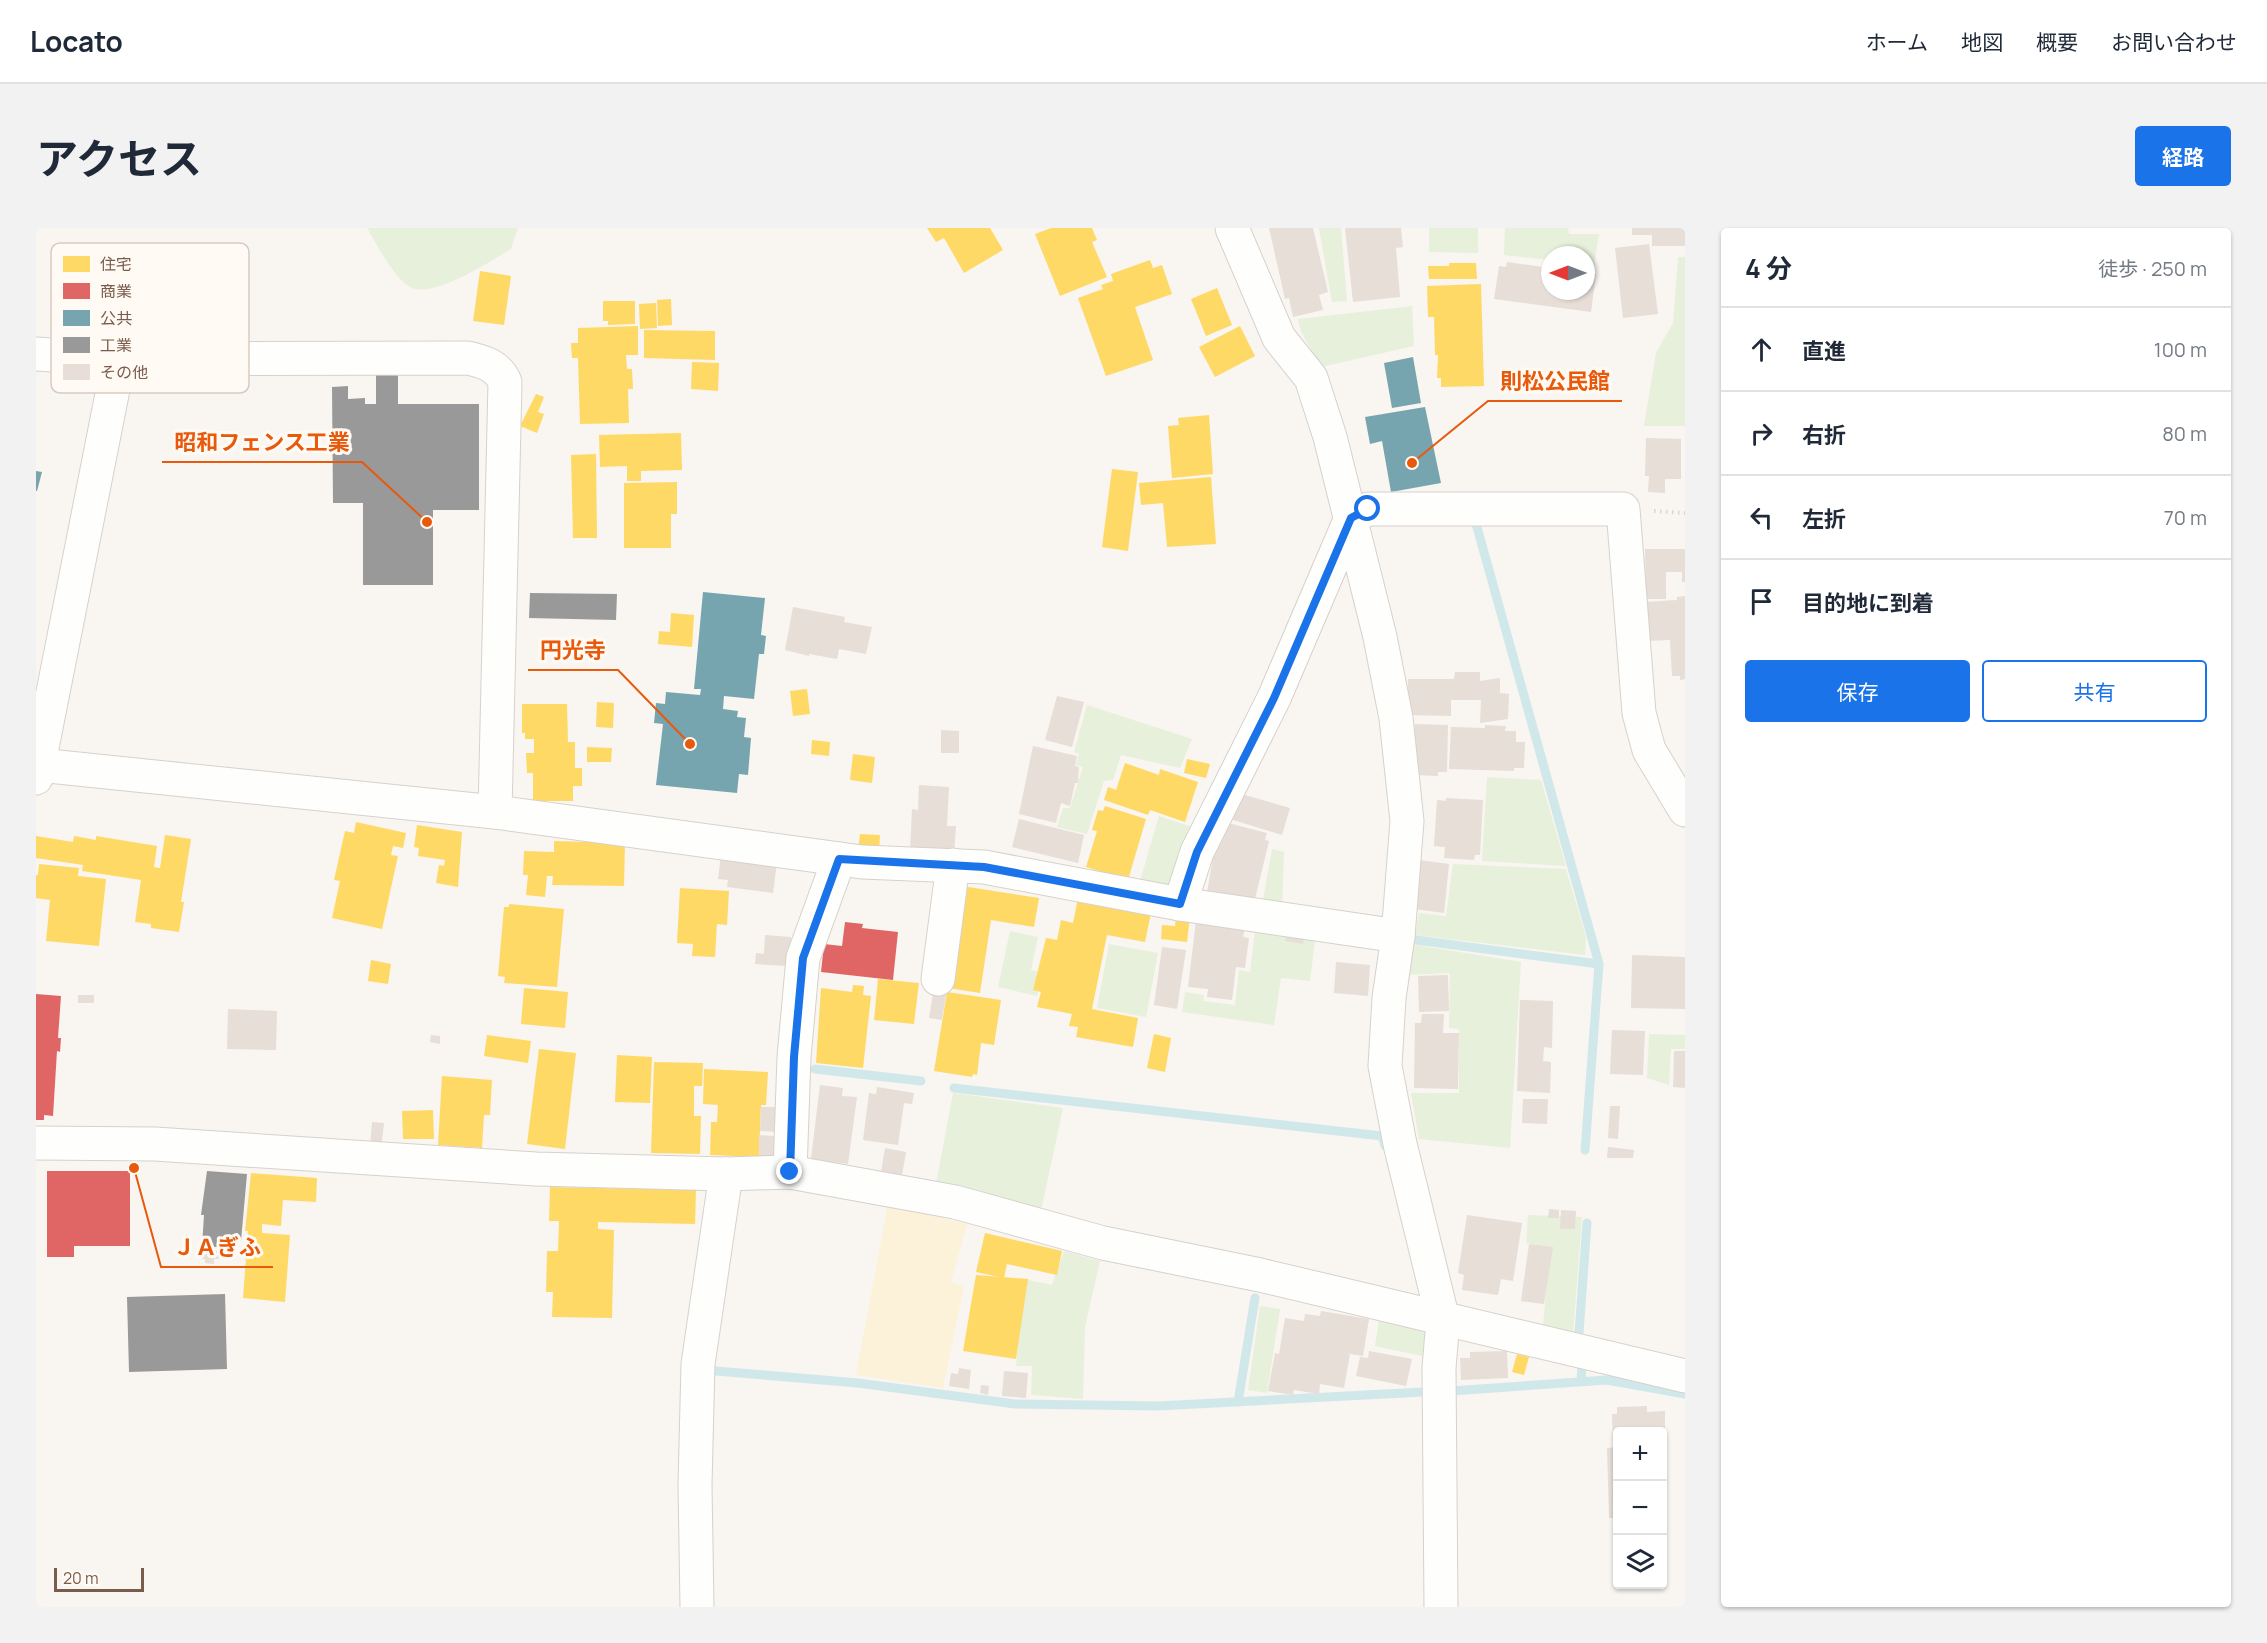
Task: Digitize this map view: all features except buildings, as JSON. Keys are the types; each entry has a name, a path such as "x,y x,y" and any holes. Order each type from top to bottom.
{"street":[{"path":"1232,228 1279,338 1311,378 1330,437 1351,518 1380,637 1396,718 1407,820 1398,936 1389,998 1385,1066 1400,1144 1443,1320 1439,1368 1441,1607"},
{"path":"36,354 51,355"},
{"path":"249,359 468,358 483,361 501,373 505,382 495,812"},
{"path":"112,393 38,772 495,812 839,859 984,867 1180,904 1398,936"},
{"path":"1180,904 1197,852 1274,698 1351,518 1368,509 1623,509 1639,713 1649,750 1685,810"},
{"path":"790,1172 794,1057 803,958 839,859"},
{"path":"938,979 953,865"},
{"path":"36,1143 155,1144 536,1169 726,1174 790,1172 955,1202 1103,1243 1260,1275 1443,1320 1463,1321 1685,1376"},
{"path":"697,1607 695,1485 698,1364 726,1174"}],"green space":[{"path":"367,228 518,228 511,249 462,277 434,288 422,289 412,288 399,278"},
{"path":"1319,228 1341,228 1347,301 1332,302"},
{"path":"1429,228 1478,228 1478,253 1429,252"},
{"path":"1505,228 1568,228 1569,234 1599,234 1595,260 1595,246 1541,246 1541,259 1504,255"},
{"path":"1678,257 1685,257 1685,426 1644,426 1656,353 1673,323"},
{"path":"1412,306 1414,346 1321,367 1304,337 1298,319"},
{"path":"1087,705 1192,739 1180,768 1121,755 1113,780 1104,781 1087,834 1057,827 1063,808 1070,808 1083,767 1076,765 1079,754 1074,752"},
{"path":"1487,777 1541,780 1566,866 1482,861"},
{"path":"1159,816 1192,827 1173,891 1140,881"},
{"path":"1272,849 1284,852 1282,909 1262,906"},
{"path":"1453,864 1566,869 1586,937 1585,955 1415,935 1419,913 1446,916"},
{"path":"1010,931 1038,937 1031,970 1042,973 1037,996 998,987"},
{"path":"1255,932 1315,940 1310,981 1281,978 1274,1025 1182,1012 1185,992 1204,995 1203,1001 1235,1005 1239,970 1250,972"},
{"path":"1109,944 1158,953 1146,1017 1097,1008"},
{"path":"1410,944 1521,962 1510,1148 1419,1139 1411,1093 1459,1093 1459,1029 1449,1028 1450,973 1406,975"},
{"path":"1649,1034 1685,1035 1685,1049 1671,1049 1669,1085 1647,1078"},
{"path":"953,1093 1063,1108 1041,1211 936,1184"},
{"path":"1528,1215 1582,1217 1573,1336 1543,1326 1550,1247 1526,1243"},
{"path":"1064,1251 1100,1261 1085,1327 1083,1399 1031,1395 1032,1366 1016,1366 1023,1279 1052,1285"},
{"path":"1260,1306 1280,1309 1267,1393 1248,1390"},
{"path":"1379,1321 1426,1331 1422,1356 1375,1346"}],"sand":[{"path":"888,1204 967,1224 951,1282 964,1286 943,1388 856,1375"}],"waterway":[{"path":"1475,520 1599,964 1585,1150"},
{"path":"1416,940 1599,964"},
{"path":"815,1069 921,1081"},
{"path":"954,1088 1382,1136 1385,1146"},
{"path":"1579,1333 1587,1223"},
{"path":"1238,1402 1255,1298"},
{"path":"1581,1382 1582,1363"},
{"path":"716,1371 858,1383 1015,1404 1158,1406 1423,1392"},
{"path":"1451,1391 1607,1380 1685,1394"}],"place":[{"name":"則松公民館","path":"1412,463"},
{"name":"昭和フェンス工業","path":"427,522"},
{"name":"円光寺","path":"690,744"},
{"name":"ＪＡぎふ","path":"134,1168"}],"route":[{"path":"790,1172 794,1057 803,958 839,859 984,867 1180,904 1197,852 1274,698 1351,518 1368,509"}]}
